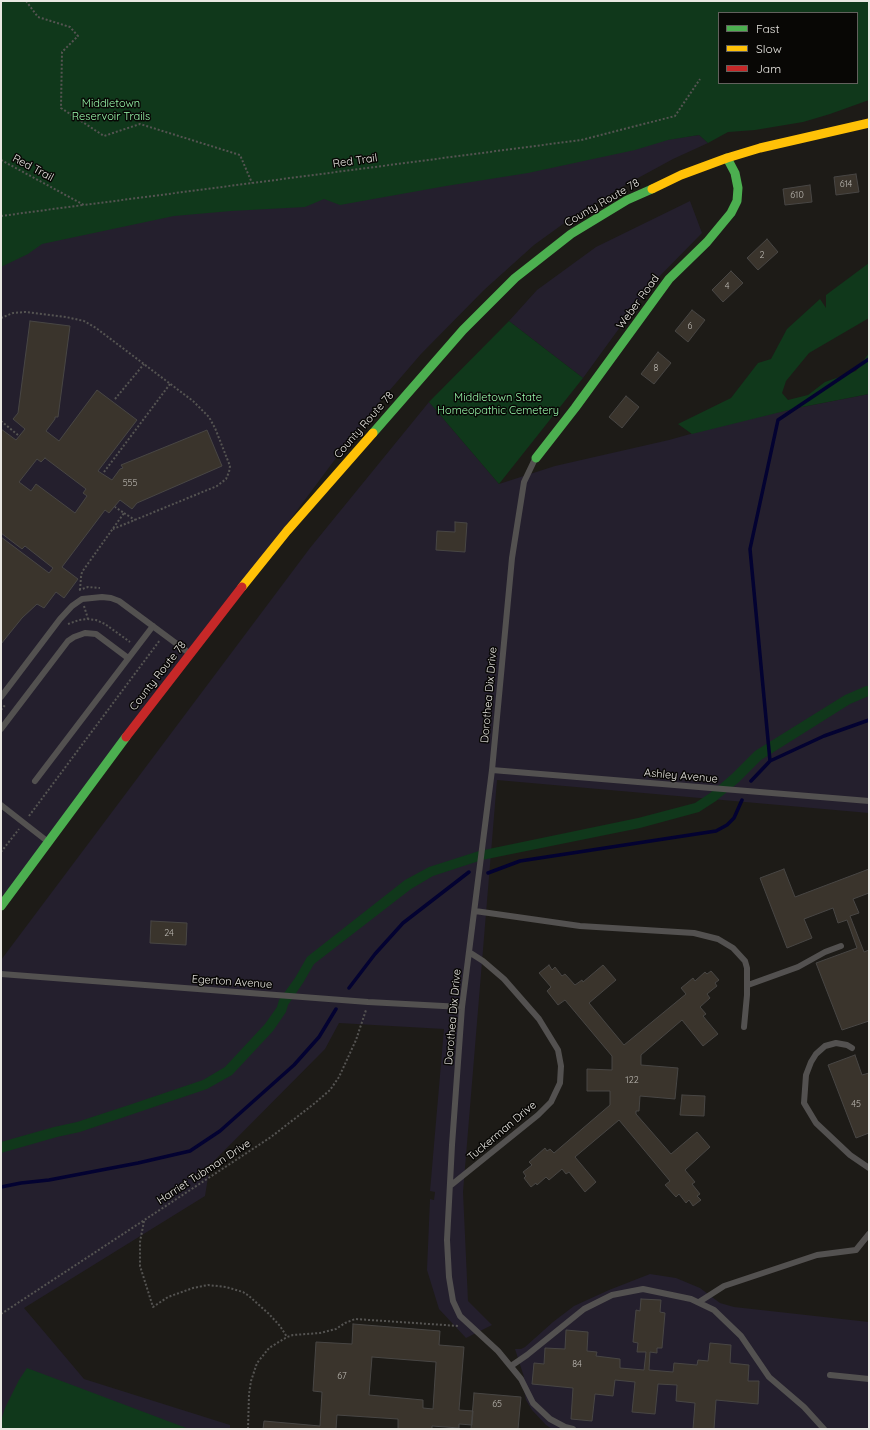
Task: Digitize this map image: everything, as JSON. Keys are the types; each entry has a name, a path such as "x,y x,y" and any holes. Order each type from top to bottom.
{"street":[{"name":"County Route 78","path":"1,906 50,842 155,698 219,615 287,531 464,330 515,278 570,234 627,200 681,174 760,148 869,123"},
{"name":"Weber Road","path":"536,458 575,408 669,279 707,242 731,213 736,201 738,188 734,173 727,158"}],"lane":[{"name":"Dorothea Dix Drive","path":"536,458 524,482 512,558 492,770 462,1007 447,1240 449,1277 453,1301 460,1316 498,1351 511,1366 521,1379 533,1402 550,1419 565,1427 573,1429"},
{"path":"1,697 60,619 72,606 82,599 102,597 111,598 124,604 190,654"},
{"path":"35,781 153,626"},
{"path":"1,728 68,641 74,637 85,633 96,634 128,658"},
{"name":"Ashley Avenue","path":"492,770 869,801"},
{"path":"1,805 50,842"},
{"path":"475,911 580,926 694,933 718,939 734,948 745,961 748,985 744,1027"},
{"path":"748,985 798,967 825,952 841,946"},
{"name":"Tuckerman Drive","path":"450,1186 538,1115 551,1102 560,1083 561,1066 558,1050 539,1019 504,979 483,961 469,952"},
{"name":"Egerton Avenue","path":"1,974 368,1002 462,1007"},
{"path":"852,1048 847,1045 836,1043 825,1046 816,1054 806,1075 804,1103 816,1123 850,1155 869,1168"},
{"path":"699,1302 724,1286 818,1255 856,1250 869,1234"},
{"path":"511,1366 584,1310 612,1295 643,1289 691,1299 714,1310 741,1336 769,1377 804,1407 824,1429"},
{"path":"830,1375 869,1379"}],"path":[{"path":"26,1 38,16 70,27 78,36 62,52 61,108 104,136 140,124 240,155 252,183"},
{"name":"Red Trail","path":"1,160 84,205 581,140 675,116 700,79"},
{"path":"1,216 84,205"},
{"path":"1,318 25,312 77,319 96,328 193,401 209,417 230,466 230,472 226,479 217,486 113,529"},
{"path":"115,399 144,364"},
{"path":"104,472 170,384"},
{"path":"1,421 18,434"},
{"path":"115,508 135,520"},
{"path":"88,619 80,590 80,577 124,513"},
{"path":"76,592 88,587 104,588"},
{"path":"28,818 161,640"},
{"path":"1,852 19,828"},
{"name":"Harriet Tubman Drive","path":"1,1314 271,1137 316,1103 330,1090 339,1077 356,1040 368,1002"},
{"path":"145,1220 140,1242 140,1266 153,1307 168,1297 193,1288 208,1285 226,1287 243,1292 250,1296 280,1326 287,1337"},
{"path":"248,1429 248,1394 257,1363 270,1348 287,1337 320,1333 336,1328 355,1319 471,1327"}],"shaded area":[{"path":"699,135 708,143 673,159 627,184 563,224 534,245 484,290 421,354 377,405 348,442 1,904 1,236"},
{"path":"690,201 702,233 650,286 583,378 509,321 537,290 596,247"},
{"path":"869,394 869,813 497,780 463,1192 468,1301 492,1325 466,1338 439,1309 427,1270 430,1199 434,1200 435,1192 430,1191 444,1029 339,1023 325,1049 210,1165 205,1196 24,1308 84,1379 230,1425 230,1429 1,1429 1,960 310,548 429,402 499,484 555,466 669,440 726,424"},
{"path":"650,1274 676,1278 700,1288 720,1303 734,1307 869,1322 869,1429 552,1429 546,1425 532,1410 526,1400 524,1377 515,1349 525,1347 553,1322 574,1306"}],"green space":[{"name":"Middletown Reservoir Trails","path":"1,1 869,1 869,100 830,114 803,122 755,130 728,132 708,143 699,135 668,140 635,150 528,173 340,205 324,199 305,207 174,216 42,244 28,254 1,267"},
{"path":"869,263 869,318 809,353 786,381 782,393 788,400 808,395 825,382 856,371 869,353 869,394 797,408 692,434 678,424 731,398 758,363 771,359 787,329 820,299 826,308 826,295"},
{"name":"Middletown State Homeopathic Cemetery","path":"509,321 583,378 499,484 429,402"},
{"path":"869,686 869,696 850,704 761,760 739,782 716,801 699,812 640,828 482,860 433,876 411,889 314,964 273,1031 232,1075 207,1089 80,1132 1,1153 1,1142 77,1122 132,1104 203,1080 225,1067 265,1024 307,957 405,880 429,867 479,851 638,818 695,803 710,793 732,774 755,751 845,695"},
{"path":"27,1368 189,1429 1,1429 1,1421 5,1408 19,1380"}],"building":[{"path":"856,174 859,192 836,195 834,177"},
{"path":"810,185 812,202 785,205 783,189"},
{"path":"767,239 778,252 758,270 747,258"},
{"path":"731,271 743,283 723,302 712,290"},
{"path":"692,310 705,320 688,342 675,331"},
{"path":"30,321 70,326 58,417 55,417 46,431 59,441 97,390 137,420 98,471 112,480 120,469 123,468 121,465 207,430 222,466 137,503 132,509 120,500 109,513 105,510 62,567 78,579 64,598 56,592 44,608 37,604 22,618 1,644 1,537 49,573 53,568 25,546 22,549 1,533 1,429 16,440 25,429 13,419 18,413","holes":["45,458 86,489 83,493 87,496 75,513 36,484 31,491 19,482 37,459 41,462"]},
{"path":"658,352 671,363 654,384 641,374"},
{"path":"626,396 639,407 622,428 609,417"},
{"path":"455,522 467,523 465,552 436,550 437,531 455,532"},
{"path":"784,869 795,897 869,869 869,893 853,899 859,913 850,916 864,952 869,950 869,1021 842,1030 816,963 857,948 847,920 838,923 833,908 804,919 812,938 787,948 760,878"},
{"path":"151,921 187,923 186,945 150,943"},
{"path":"549,965 552,970 555,967 562,976 565,974 575,985 582,980 583,982 603,965 616,980 589,1003 624,1045 686,994 681,988 693,978 695,981 705,972 707,974 711,971 719,980 715,983 717,986 707,994 710,998 700,1007 706,1014 703,1016 718,1034 703,1046 682,1020 641,1055 641,1065 678,1068 675,1099 640,1096 639,1111 636,1111 636,1114 671,1154 697,1132 710,1147 685,1170 695,1182 692,1184 700,1194 697,1196 701,1200 693,1206 689,1200 686,1203 679,1194 676,1197 665,1185 670,1181 619,1120 575,1157 596,1182 585,1192 569,1172 566,1174 562,1169 549,1180 546,1177 537,1185 536,1183 531,1187 524,1178 526,1176 523,1172 532,1165 529,1162 545,1148 547,1151 550,1149 554,1153 610,1105 610,1091 587,1091 587,1069 612,1070 612,1056 565,1000 558,1005 547,991 551,987 539,973"},
{"path":"855,1055 862,1075 869,1073 869,1133 856,1138 828,1065"},
{"path":"682,1095 705,1096 704,1116 680,1115"},
{"path":"641,1299 661,1300 660,1312 665,1313 662,1348 657,1348 657,1353 650,1352 649,1370 673,1372 674,1363 697,1365 698,1360 708,1361 710,1343 731,1345 730,1363 749,1365 748,1381 759,1381 758,1404 716,1400 714,1429 693,1429 695,1403 676,1401 677,1385 658,1384 655,1414 632,1412 635,1382 615,1380 613,1396 595,1394 592,1421 571,1419 573,1388 532,1384 534,1363 544,1364 545,1348 565,1349 566,1330 588,1332 587,1351 597,1352 596,1356 620,1359 620,1368 644,1370 646,1352 637,1352 638,1343 633,1342 636,1310 640,1311"},
{"path":"353,1324 440,1331 439,1345 464,1347 459,1410 473,1411 472,1425 459,1424 459,1428 432,1426 432,1429 398,1429 398,1419 337,1415 336,1429 263,1429 264,1421 320,1426 322,1392 313,1391 316,1342 352,1344","holes":["372,1357 436,1362 433,1409 423,1408 423,1400 369,1395"]},
{"path":"474,1393 521,1397 518,1429 471,1429"}],"waterway":[{"path":"770,761 750,549 778,420 869,359"},
{"path":"751,781 770,761 824,736 869,720"},
{"path":"488,873 520,861 716,831 727,825 734,818 742,800"},
{"path":"349,988 375,954 403,923 469,872"},
{"path":"1,1187 49,1180 138,1163 190,1151 220,1131 294,1065 319,1037 336,1009"}],"traffic: fast":[{"path":"536,458 575,408 669,279 707,242 731,213 737,201 738,188 735,173 727,158"},
{"path":"373,433 463,330 515,278 571,234 627,200 652,189"},
{"path":"1,906 126,737"}],"traffic: slow":[{"path":"652,189 681,175 727,158 760,148 869,123"},
{"path":"242,587 287,531 373,433"}],"traffic: jam":[{"path":"126,737 242,587"}]}
